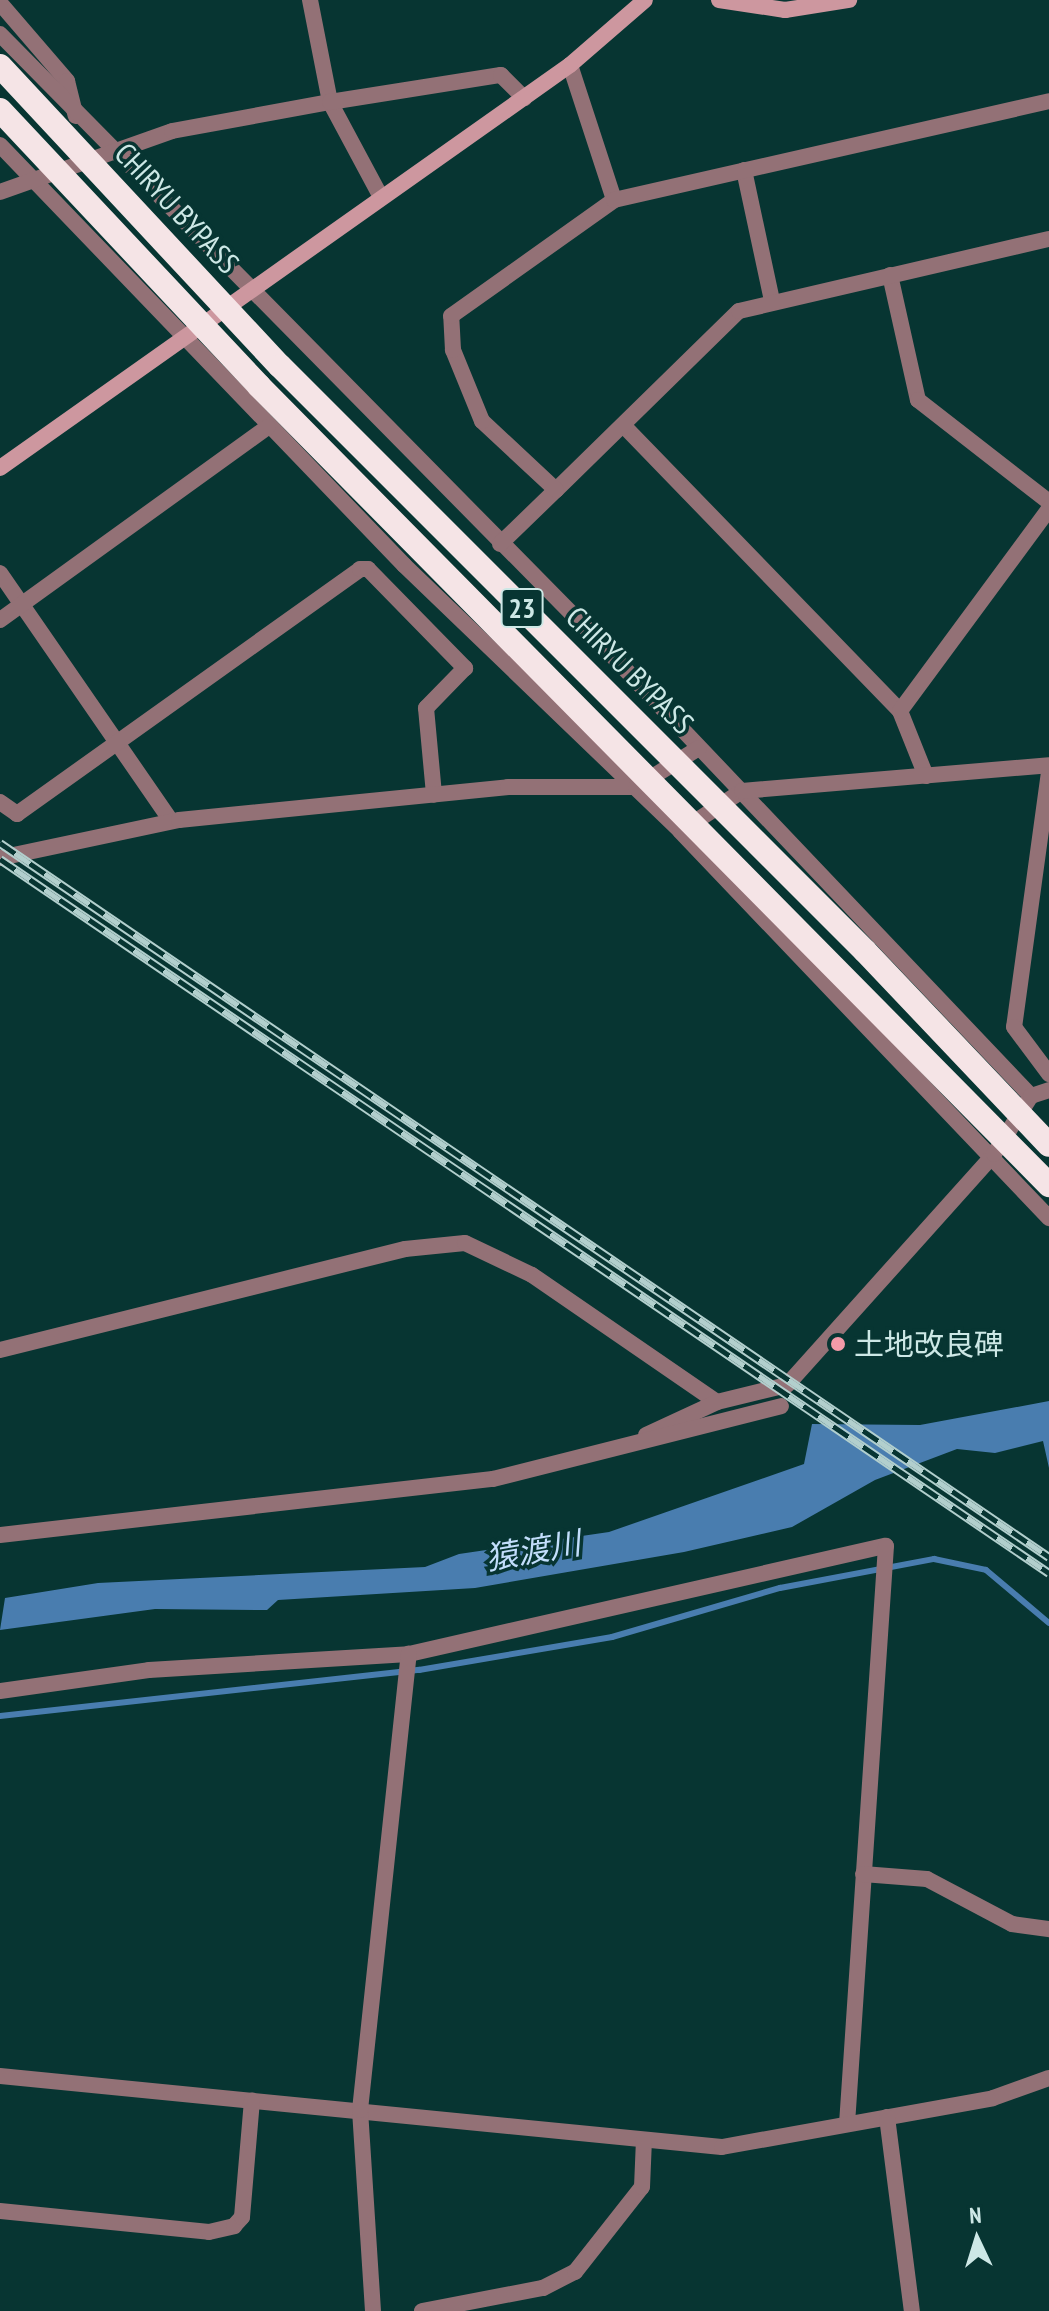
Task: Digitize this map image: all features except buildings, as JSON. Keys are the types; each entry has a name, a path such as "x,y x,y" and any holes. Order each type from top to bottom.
{"highway":[{"name":"CHIRYU BYPASS","path":"0,66 280,366 865,951 1049,1145"},
{"name":"CHIRYU BYPASS","path":"0,110 259,386 1049,1185"}],"street":[{"path":"310,0 330,102 381,197"},
{"path":"0,468 249,289 570,65 645,0"},
{"path":"719,0 785,10 849,0"},
{"path":"0,3 67,81 76,116"},
{"path":"0,34 110,151 742,791 1031,1096"},
{"path":"570,65 614,200"},
{"path":"0,192 28,179 172,131 330,102 501,75 524,98"},
{"path":"556,490 482,421 453,350 451,316 614,200 1049,101"},
{"path":"0,145 28,179 268,427 680,831 994,1154 1049,1218"},
{"path":"744,170 772,301"},
{"path":"500,544 739,311 1049,239"},
{"path":"890,275 918,400 1049,502"},
{"path":"623,425 900,711 926,776"},
{"path":"0,620 20,602 268,427"},
{"path":"900,711 1049,509"},
{"path":"0,802 17,814 350,574 368,569 465,668 424,719 434,795"},
{"path":"0,573 115,746 171,821"},
{"path":"0,858 171,821 434,795 636,787 699,748"},
{"path":"680,831 742,791 1049,765"},
{"path":"1049,772 1014,1027 1049,1074"},
{"path":"604,1454 717,1402 787,1385 811,1364 994,1154 1031,1096 1049,1090"},
{"path":"0,1350 405,1249 465,1243 532,1275 717,1402"},
{"path":"0,1535 493,1479 604,1454 781,1406"},
{"path":"0,1691 149,1670 409,1654 886,1546 847,2124"},
{"path":"373,2311 360,2110 409,1654"},
{"path":"863,1874 927,1879 1012,1924 1049,1929"},
{"path":"0,2076 722,2147 997,2097 1049,2078"},
{"path":"0,2211 209,2232 234,2226 242,2217 252,2100"},
{"path":"887,2117 912,2311"},
{"path":"422,2311 543,2288 575,2272 642,2187 644,2140"}],"water":[{"name":"猿渡川","path":"1049,1401 1049,1468 1043,1441 995,1453 957,1449 875,1480 792,1527 684,1552 475,1588 278,1600 267,1610 155,1609 0,1630 5,1598 98,1583 425,1567 459,1554 609,1532 804,1464 812,1424 920,1425"}],"waterway":[{"path":"0,1716 419,1670 612,1637 780,1588 934,1559 986,1570 1049,1623"}],"railway":[{"path":"0,843 1049,1557"},
{"path":"0,859 1049,1573"}],"place":[{"name":"土地改良碑","path":"838,1344"}]}
